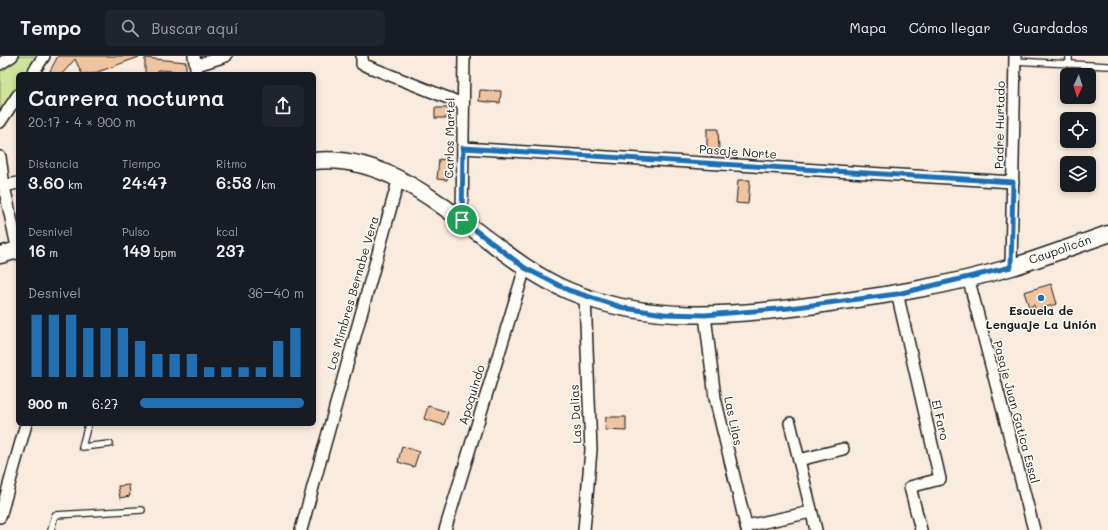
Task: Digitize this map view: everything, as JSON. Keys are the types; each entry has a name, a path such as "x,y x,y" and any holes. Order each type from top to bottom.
{"street":[{"path":"0,64 12,56"},
{"path":"33,72 44,56"},
{"path":"196,65 226,56"},
{"path":"362,56 362,64 463,104"},
{"name":"Carlos Martel","path":"462,220 464,56"},
{"name":"Padre Hurtado","path":"1011,267 1015,58"},
{"path":"0,122 16,98"},
{"name":"Pasaje Norte","path":"463,148 1013,182"},
{"path":"0,157 4,186 16,241"},
{"name":"Caupolicán","path":"316,161 333,160 360,163 399,178 462,220 525,268 551,282 585,297 644,312 705,315 789,308 897,294 1011,267 1108,234"},
{"name":"Los Mimbres Bernabe Vera","path":"301,530 399,178"},
{"path":"4,186 16,183"},
{"path":"0,255 16,251"},
{"name":"Apoquindo","path":"445,530 525,268"},
{"name":"Pasaje Juan Gatica Essal","path":"968,277 1034,530"},
{"name":"El Faro","path":"897,294 940,479 910,487 921,530"},
{"name":"Las Dalias","path":"584,530 591,450 585,297"},
{"name":"Las Lilas","path":"705,315 715,398 746,528"},
{"path":"790,423 816,530"},
{"path":"0,517 25,426"},
{"path":"799,460 843,449"},
{"path":"746,528 811,512"}],"lane":[{"path":"1069,56 1069,64"},
{"path":"1015,58 1069,64 1108,66"},
{"path":"87,426 82,447 110,444"},
{"path":"51,530 55,514 142,510"}],"green space":[{"path":"20,56 41,56 30,72 16,72 16,93 0,117 0,70 14,58"}],"building":[{"path":"58,56 139,56 98,72 81,72 75,59 64,72 50,71"},
{"path":"145,58 186,62 186,72 158,70 158,72 145,72"},
{"path":"480,90 501,91 500,103 479,101"},
{"path":"435,108 450,108 450,118 435,118"},
{"path":"707,129 718,129 719,150 707,150"},
{"path":"439,159 450,161 447,180 437,179"},
{"path":"738,180 750,180 748,204 736,203"},
{"name":"Escuela de Lenguaje La Unión","path":"1051,284 1057,304 1035,310 1034,305 1029,307 1024,292"},
{"path":"428,406 448,412 444,425 424,419"},
{"path":"606,417 626,417 626,431 605,430"},
{"path":"402,446 419,452 414,467 398,462"},
{"path":"129,485 130,496 120,498 118,486"}],"place":[{"name":"Escuela de Lenguaje La Unión","path":"1041,298"}],"route":[{"path":"463,148 581,154 1013,182 1011,267 897,294 789,308 705,315 644,312 585,297 551,282 525,268 462,220 463,148"}]}
